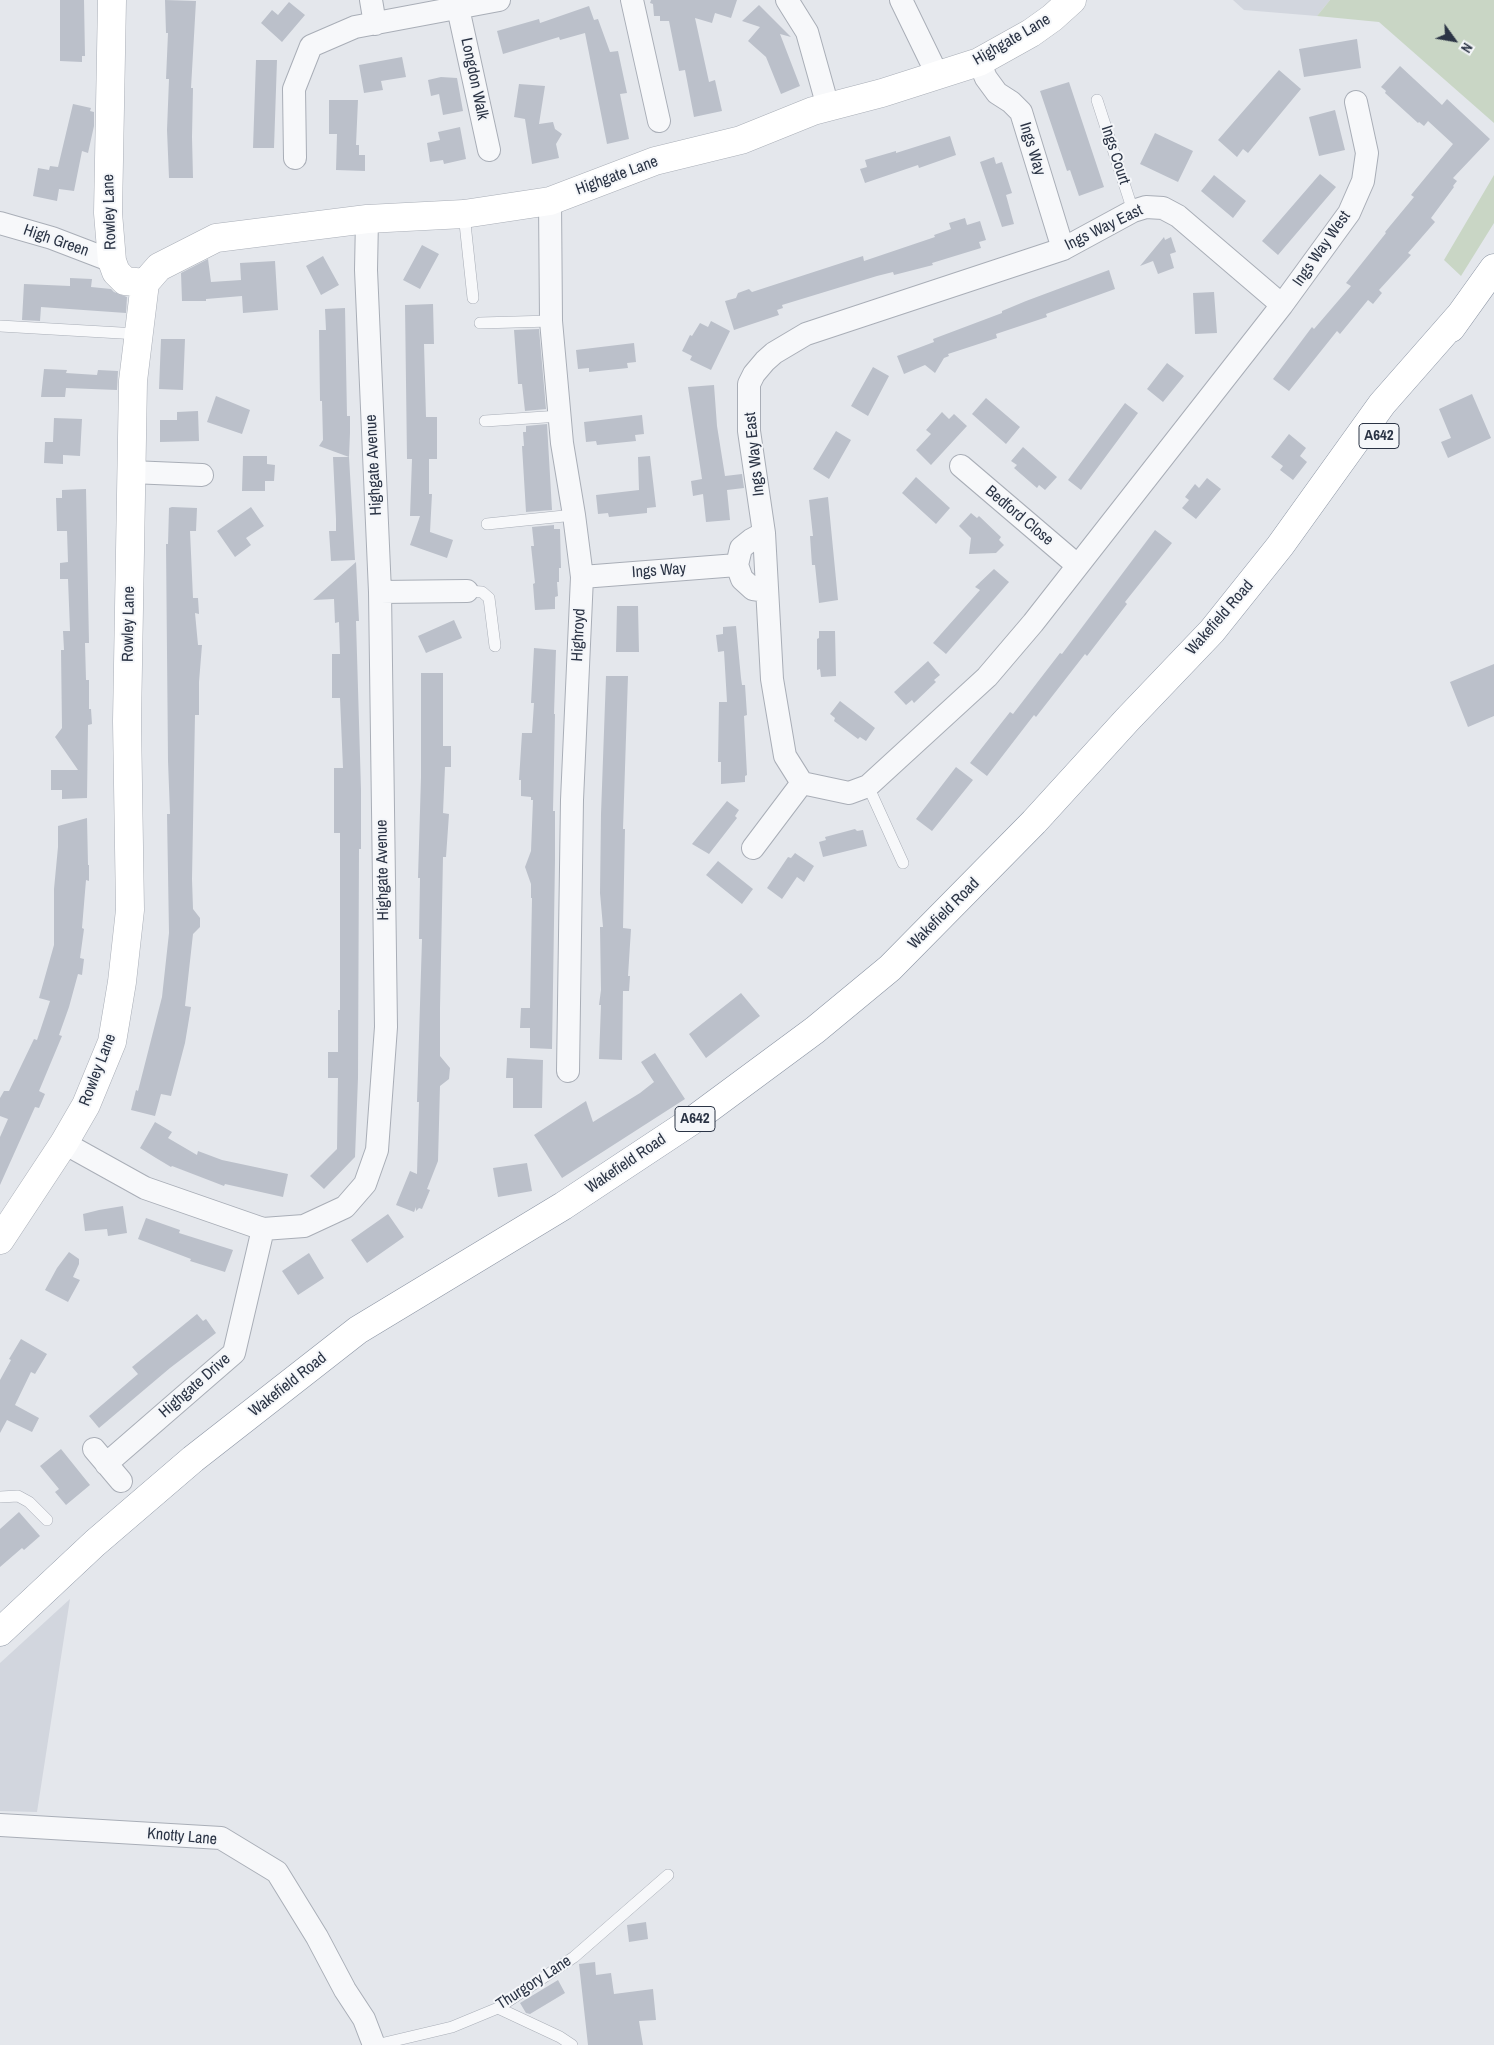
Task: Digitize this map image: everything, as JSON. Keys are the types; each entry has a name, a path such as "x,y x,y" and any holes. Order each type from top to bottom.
{"main road":[{"name":"Rowley Lane","path":"0,1240 64,1143 86,1105 112,1042 130,910 127,721 133,381 145,283 125,281 116,272 112,261 108,213 112,0"},
{"name":"Highgate Lane","path":"145,283 159,267 216,238 367,219 464,214 550,201 655,162 741,140 828,107 882,94 979,62 1031,33 1072,0"},
{"name":"Wakefield Road","path":"0,1632 95,1543 193,1459 358,1330 563,1206 696,1118 815,1030 890,968 1034,822 1127,720 1212,631 1280,546 1382,404 1461,314 1494,268"}],"street":[{"path":"371,0 375,24"},
{"path":"295,158 294,89 311,46 355,27 499,0"},
{"path":"632,0 658,122"},
{"path":"787,0 807,32 828,107"},
{"path":"901,0 938,76"},
{"name":"Longdon Walk","path":"458,8 489,150"},
{"name":"Ings Way","path":"979,62 986,78 997,93 1011,102 1021,112 1063,248"},
{"name":"Ings Way West","path":"1282,305 1349,212 1363,180 1366,154 1356,102"},
{"name":"Highroyd","path":"550,201 551,321 562,444 582,576 572,800 568,1071"},
{"name":"Ings Way East","path":"802,783 785,756 772,679 764,533 749,431 749,384 754,374 774,353 806,334 1063,248 1146,206 1162,208 1178,216 1282,305"},
{"name":"Highgate Avenue","path":"64,1143 145,1188 263,1229 304,1226 345,1207 365,1184 377,1150 386,1027 380,592 366,270 367,219"},
{"name":"High Green","path":"0,223 52,238 112,261"},
{"path":"753,848 802,783 849,793 868,786 987,677 1033,623 1282,305"},
{"name":"Bedford Close","path":"961,466 1078,565"},
{"path":"131,472 202,475"},
{"path":"764,533 741,548 736,565 742,579 753,589 767,591"},
{"name":"Ings Way","path":"582,576 736,565"},
{"path":"380,592 467,591"},
{"name":"Highgate Drive","path":"121,1481 100,1456 234,1353 263,1229"},
{"name":"Knotty Lane","path":"0,1825 221,1838 277,1872 318,1937 345,1990 364,2019 375,2045"}],"lane":[{"name":"Ings Court","path":"1097,100 1133,211"},
{"path":"464,214 473,298"},
{"path":"480,323 551,321"},
{"path":"0,326 138,334"},
{"path":"485,421 560,416"},
{"path":"487,524 574,515"},
{"path":"467,591 482,592 489,598 495,646"},
{"path":"868,786 903,864"},
{"path":"0,1497 18,1496 29,1502 47,1520"},
{"name":"Thurgory Lane","path":"375,2045 452,2028 498,2008 574,1957 668,1875"},
{"path":"498,2008 560,2037 572,2045"}],"shaded area":[{"path":"1233,0 1330,0 1317,16 1244,10"},
{"path":"70,1599 37,1812 0,1811 0,1663"}],"green space":[{"path":"1330,0 1494,0 1494,123 1379,22 1317,16"},
{"path":"1494,175 1494,223 1461,276 1444,260"}],"building":[{"path":"60,0 84,0 85,56 82,56 82,62 60,61"},
{"path":"165,0 196,1 191,88 193,88 193,178 169,178 167,130 169,79 166,79 168,33 166,33"},
{"path":"651,0 737,0 731,18 715,13 712,23 695,18 709,82 715,80 722,111 694,117 685,70 679,71 669,21 660,21 660,16 654,16 653,4 650,3"},
{"path":"289,2 305,15 282,42 261,23 272,10 278,15"},
{"path":"759,5 791,37 780,34 800,86 781,94 766,57 748,41 760,27 742,21"},
{"path":"589,6 594,20 598,19 610,52 618,51 627,93 620,94 629,139 607,144 585,33 560,40 559,37 503,54 497,31 539,19 540,23"},
{"path":"1357,39 1361,68 1304,77 1299,49"},
{"path":"402,57 406,77 381,81 383,90 364,93 359,65"},
{"path":"256,60 277,60 274,148 253,148"},
{"path":"1400,66 1442,105 1447,99 1490,139 1453,178 1457,181 1454,187 1431,218 1435,222 1408,253 1411,255 1379,290 1382,293 1373,304 1368,300 1340,334 1337,331 1289,391 1273,379 1312,327 1314,329 1351,286 1346,283 1414,197 1411,195 1453,144 1428,121 1424,126 1418,123 1385,93 1386,91 1381,87"},
{"path":"1279,70 1301,89 1248,153 1243,149 1237,157 1218,140"},
{"path":"441,77 457,78 463,111 443,115 439,94 431,96 428,80"},
{"path":"1069,82 1104,187 1079,196 1070,170 1067,171 1040,91"},
{"path":"519,84 545,86 539,124 553,122 555,129 562,134 556,144 559,158 532,164 525,119 514,117"},
{"path":"329,100 358,100 356,145 359,145 359,155 365,155 365,171 336,170 337,134 329,134"},
{"path":"73,104 91,108 90,111 94,112 94,126 88,153 82,151 74,191 59,189 57,201 33,196 38,168 49,170 50,166 58,167"},
{"path":"1335,110 1345,150 1319,156 1309,117"},
{"path":"460,127 466,159 444,164 443,160 430,162 427,143 440,140 438,132"},
{"path":"1155,133 1193,151 1178,182 1140,164"},
{"path":"950,136 956,155 919,168 918,165 865,183 860,169 867,167 865,160 896,151 896,153"},
{"path":"994,157 996,164 1002,162 1012,193 1006,195 1014,224 1002,227 980,162"},
{"path":"1320,174 1336,187 1278,255 1262,241"},
{"path":"1214,175 1246,201 1233,218 1201,191"},
{"path":"965,218 967,225 980,221 986,240 979,242 981,248 932,263 933,265 894,275 893,272 877,276 782,305 783,308 777,310 779,315 734,330 725,301 736,298 738,293 749,289 752,292 863,256 864,261 935,237 934,235 951,229 949,223"},
{"path":"1164,237 1165,240 1171,237 1176,252 1170,254 1174,268 1158,274 1153,261 1140,266"},
{"path":"422,245 439,254 420,289 403,280"},
{"path":"323,256 339,285 321,295 306,266"},
{"path":"208,259 211,282 241,280 240,263 275,261 278,310 243,313 242,296 206,299 206,301 182,301 181,273"},
{"path":"1109,270 1115,289 1046,314 1047,317 996,334 997,338 948,354 949,356 944,358 935,373 925,365 904,374 897,356 934,342 933,339 1002,313 1002,311 1026,301"},
{"path":"70,278 92,279 91,287 111,289 127,297 126,313 41,307 40,321 22,320 24,284 70,286"},
{"path":"1214,292 1217,333 1195,334 1193,293"},
{"path":"433,304 434,344 424,344 426,417 437,417 437,459 429,459 429,494 432,494 430,532 453,540 447,558 410,545 420,516 410,516 412,459 407,459 405,305"},
{"path":"345,308 347,416 350,416 349,457 319,446 323,440 322,401 320,401 319,330 326,330 325,309"},
{"path":"711,321 730,331 711,370 690,360 692,356 682,351 690,335 692,336 700,323 708,327"},
{"path":"539,329 546,409 525,411 522,384 518,384 514,330"},
{"path":"161,339 185,339 183,390 159,389"},
{"path":"634,343 636,362 627,363 628,368 589,372 589,368 578,369 576,350"},
{"path":"1167,363 1184,376 1163,402 1147,389"},
{"path":"873,367 889,376 868,416 851,406"},
{"path":"44,369 67,370 66,373 97,375 98,370 118,371 117,390 66,388 65,397 41,397"},
{"path":"714,385 717,426 725,476 742,474 744,488 727,490 730,520 706,522 703,494 693,496 691,481 702,479 688,387"},
{"path":"1472,394 1491,438 1448,458 1441,442 1451,438 1439,409"},
{"path":"216,396 250,410 242,434 207,422"},
{"path":"986,398 1020,427 1006,444 972,414"},
{"path":"1125,403 1138,413 1081,490 1068,480"},
{"path":"198,411 199,441 160,442 160,420 177,420 177,412"},
{"path":"942,412 949,419 954,414 967,426 931,465 916,450 931,434 926,430"},
{"path":"642,415 644,434 635,435 636,441 597,445 596,441 586,442 584,422"},
{"path":"54,418 82,419 80,456 63,455 63,464 44,463 45,442 53,442"},
{"path":"547,424 552,510 526,512 522,446 524,446 523,432 526,432 526,426"},
{"path":"836,431 851,440 829,479 813,469"},
{"path":"1289,434 1306,448 1300,456 1307,462 1293,480 1280,470 1283,466 1271,457"},
{"path":"1023,447 1057,477 1045,490 1039,485 1037,488 1014,468 1017,465 1011,461"},
{"path":"243,456 267,456 267,464 275,465 274,481 265,481 265,491 242,491"},
{"path":"650,456 656,507 647,508 647,513 609,517 608,513 598,514 596,495 639,490 638,457"},
{"path":"333,457 349,457 355,560 331,561 329,531 336,531"},
{"path":"916,477 950,508 936,524 902,493"},
{"path":"1207,478 1221,489 1196,519 1182,508 1189,500 1185,497 1195,484 1199,488"},
{"path":"86,489 89,643 85,643 86,680 89,680 89,709 91,709 92,724 88,725 87,798 62,799 62,790 51,790 51,770 78,770 55,737 62,728 61,650 64,650 63,631 70,631 68,579 60,579 60,563 68,562 67,531 57,531 56,498 62,498 62,490"},
{"path":"828,497 838,600 819,603 815,565 812,565 810,536 813,536 809,500"},
{"path":"251,507 264,526 246,538 251,545 235,557 217,531"},
{"path":"169,508 197,508 196,531 190,531 193,598 198,598 199,614 195,613 198,645 202,645 199,715 195,715 192,879 193,909 200,918 200,927 193,934 185,1006 191,1007 185,1043 171,1096 161,1094 155,1116 131,1110 136,1090 138,1091 162,997 169,933 167,814 170,814 166,544 168,544"},
{"path":"971,513 977,518 979,516 1001,537 999,540 1004,545 996,553 969,554 971,538 959,526"},
{"path":"554,525 554,529 560,529 561,568 559,568 559,582 557,582 558,596 555,597 555,609 535,610 533,584 535,583 531,546 534,546 532,527"},
{"path":"1155,530 1172,543 1125,602 1127,604 1087,656 1085,654 1036,717 1034,715 987,776 970,763 1010,712 1013,714 1060,653 1062,654"},
{"path":"356,562 359,621 356,621 361,849 359,849 358,1078 355,1157 324,1189 310,1176 337,1149 338,1078 328,1078 328,1052 338,1052 338,1010 340,1010 340,833 334,833 334,768 343,768 340,698 332,698 332,654 340,654 339,622 335,623 334,599 313,600"},
{"path":"994,569 1009,582 946,654 933,643 980,590 975,587"},
{"path":"617,606 638,606 639,652 616,652"},
{"path":"454,620 462,638 426,653 418,636"},
{"path":"736,626 742,685 745,685 747,715 744,716 747,775 745,776 745,782 721,784 721,762 718,762 719,702 727,702 724,651 718,652 716,635 723,634 723,627"},
{"path":"819,631 835,631 836,676 821,677 820,669 817,670 817,639 819,638"},
{"path":"534,648 556,650 552,1049 530,1048 530,1028 520,1028 521,1008 530,1008 532,898 531,884 525,867 531,851 533,800 531,800 531,797 521,796 521,780 519,780 522,733 532,733 534,703 531,703"},
{"path":"928,661 940,675 934,680 936,682 914,703 912,700 906,705 894,692"},
{"path":"1494,664 1494,716 1468,727 1450,682"},
{"path":"421,673 443,673 443,746 451,746 451,767 445,767 443,813 449,814 446,857 443,857 440,1008 440,1056 450,1068 449,1079 440,1086 438,1161 427,1189 430,1190 422,1209 419,1208 416,1211 416,1207 414,1212 396,1205 410,1171 417,1174 419,1102 417,1102 422,939 419,939 420,878 418,878 421,777"},
{"path":"606,676 628,676 623,829 625,829 623,928 631,929 629,991 623,991 622,1060 599,1059 601,1005 599,1005 601,990 600,927 603,927 600,893 601,814"},
{"path":"840,701 875,728 866,741 860,737 858,739 834,721 835,718 830,714"},
{"path":"956,767 973,780 932,831 916,819"},
{"path":"727,801 739,810 735,816 737,818 709,854 692,844"},
{"path":"87,818 89,881 86,880 82,928 84,929 80,958 84,959 82,975 78,974 59,1035 62,1036 39,1091 45,1094 39,1108 35,1107 0,1185 0,1137 8,1119 0,1116 0,1098 4,1091 9,1091 34,1039 37,1040 50,1001 39,998 54,945 54,889 58,826"},
{"path":"855,829 857,831 863,830 867,846 823,857 819,842 826,840 825,837"},
{"path":"795,853 814,866 804,882 797,877 782,899 767,888 788,857 791,858"},
{"path":"718,861 753,889 742,904 706,875"},
{"path":"741,993 760,1016 706,1058 689,1034"},
{"path":"655,1053 685,1099 562,1178 534,1135 586,1101 593,1122 640,1093 654,1082 641,1062"},
{"path":"507,1058 543,1060 542,1108 513,1108 513,1078 506,1078"},
{"path":"155,1122 172,1132 168,1138 197,1155 198,1151 222,1160 288,1174 283,1197 225,1184 224,1186 171,1167 140,1148"},
{"path":"527,1163 532,1191 498,1197 493,1168"},
{"path":"123,1206 127,1233 108,1236 107,1229 85,1231 83,1214"},
{"path":"388,1214 404,1237 367,1263 351,1240"},
{"path":"146,1218 180,1230 179,1233 233,1250 225,1272 190,1261 191,1259 138,1239"},
{"path":"69,1252 79,1259 79,1264 73,1277 80,1280 68,1302 45,1290 57,1268"},
{"path":"309,1253 324,1278 298,1295 282,1271"},
{"path":"197,1314 203,1321 206,1319 216,1333 170,1368 99,1428 89,1416 138,1374 132,1367"},
{"path":"21,1339 47,1354 35,1374 31,1372 15,1405 39,1418 32,1432 7,1420 0,1433 0,1380 11,1360 9,1359"},
{"path":"61,1449 90,1485 66,1505 55,1492 59,1489 40,1466"},
{"path":"19,1512 40,1536 24,1550 22,1548 0,1567 0,1529"},
{"path":"646,1922 648,1939 629,1942 627,1925"},
{"path":"595,1962 596,1975 611,1973 614,1994 653,1989 656,2020 639,2021 643,2045 588,2045 579,1964"},
{"path":"558,1980 565,1993 530,2014 526,2013 520,2003"}]}
